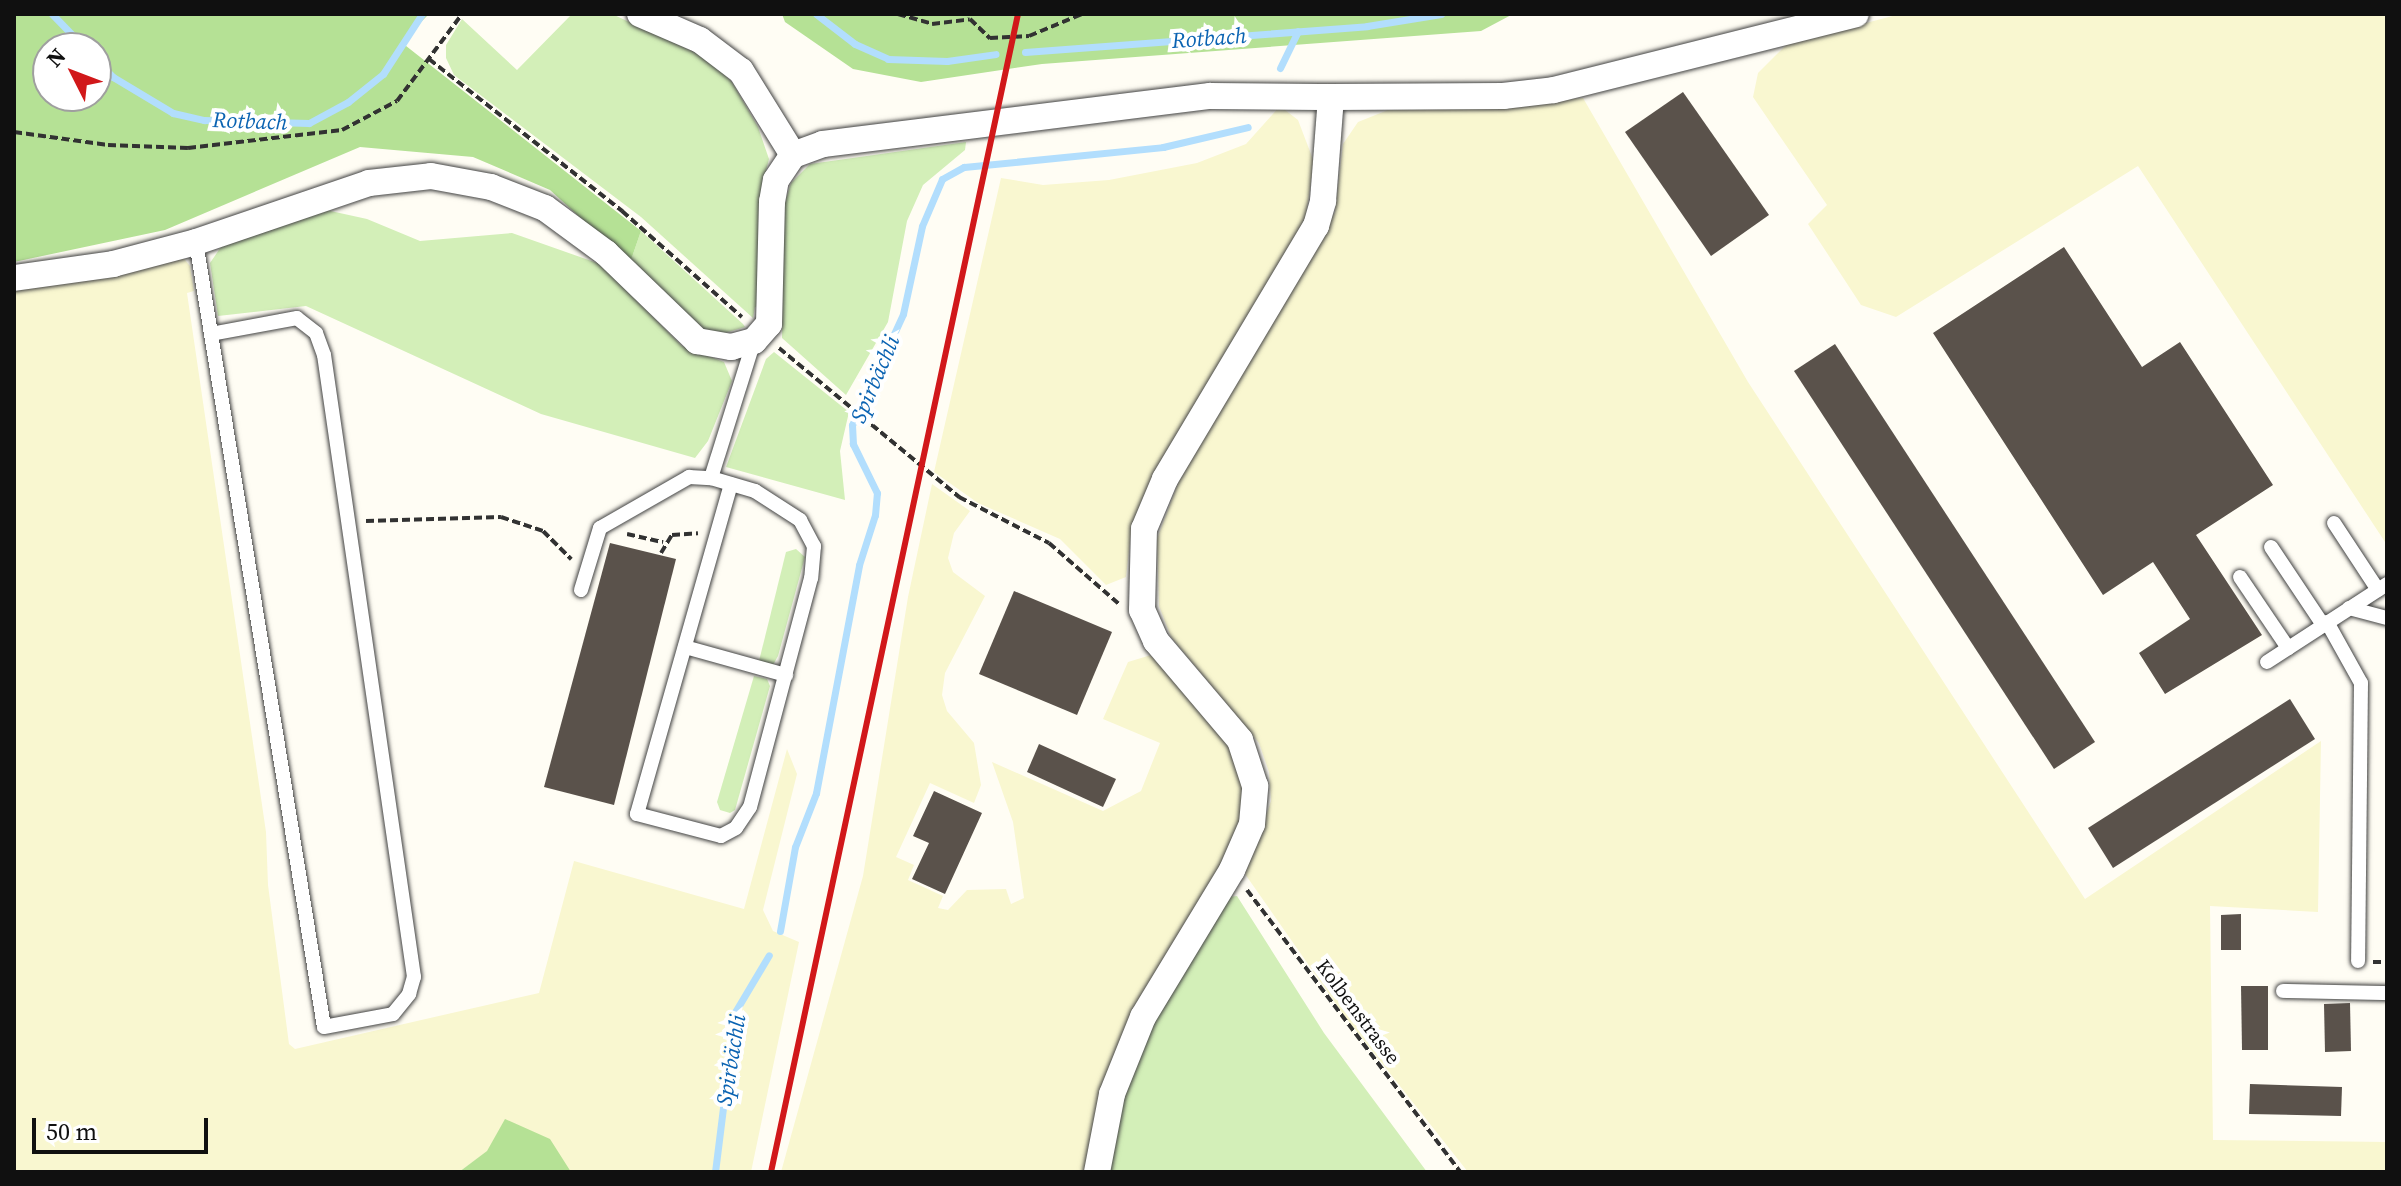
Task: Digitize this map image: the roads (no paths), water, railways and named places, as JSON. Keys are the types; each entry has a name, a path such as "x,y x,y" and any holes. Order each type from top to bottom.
{"street":[{"path":"640,14 700,40 741,71 793,155"},
{"path":"14,278 113,264 196,242 369,183 431,176 461,180 522,196 566,221 697,341 716,347 758,338 772,310 772,202 776,180 793,155 823,144 1210,96 1503,96 1554,90 1840,16"},
{"path":"1097,1172 1112,1094 1143,1017 1232,870 1252,824 1255,786 1240,740 1156,641 1142,610 1144,529 1165,479 1316,226 1323,201 1331,97"}],"lane":[{"path":"196,242 211,334 324,1027 393,1014 409,994 414,977 324,355 308,322 297,318 211,334"},
{"path":"711,478 758,338"},
{"path":"581,590 600,528 689,477 711,478 755,491 800,520 814,546 786,675 750,807 736,828 721,836 637,814 731,484"},
{"path":"2267,662 2382,587 2334,523"},
{"path":"2271,547 2325,624 2361,683 2358,961"},
{"path":"2240,577 2288,648"},
{"path":"2349,608 2387,618"},
{"path":"685,647 786,675"},
{"path":"2283,991 2387,993"}],"waterway":[{"name":"Rotbach","path":"52,14 69,32"},
{"name":"Rotbach","path":"112,76 173,113 204,120 309,123 348,102 383,74 422,14"},
{"name":"Rotbach","path":"816,14 855,44 888,59 947,61 996,54"},
{"name":"Rotbach","path":"1025,52 1367,26 1441,14"},
{"path":"1280,68 1298,31"},
{"name":"Spirbächli","path":"780,931 795,847 816,793 859,565 875,515 877,493 853,444 852,425 903,314 922,226 942,179 964,167 1163,147 1248,127"},
{"name":"Spirbächli","path":"715,1172 735,1012 769,955"}],"railway":[{"path":"771,1172 1018,14"}]}
